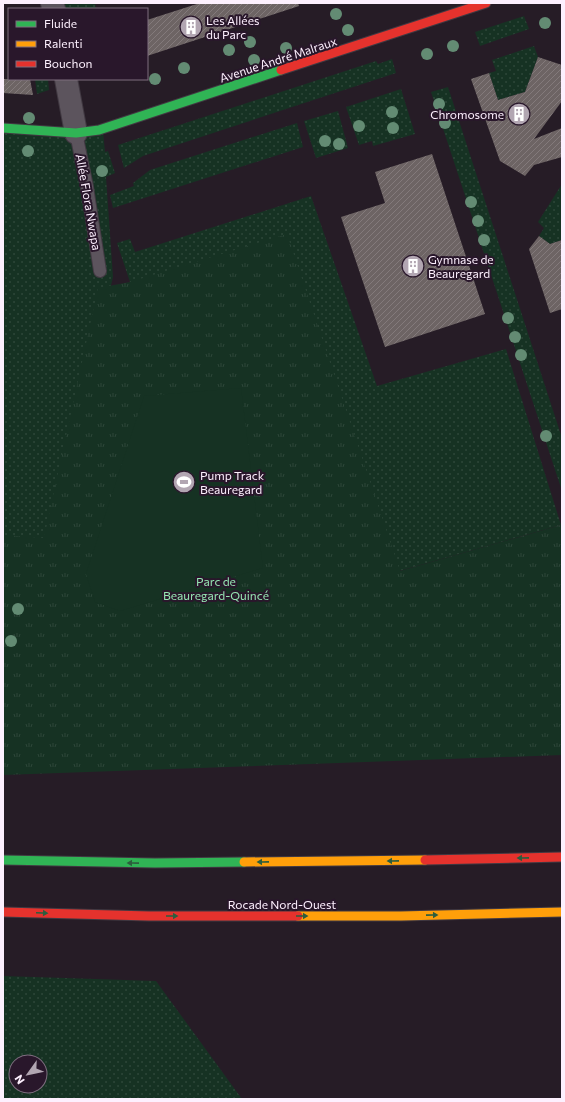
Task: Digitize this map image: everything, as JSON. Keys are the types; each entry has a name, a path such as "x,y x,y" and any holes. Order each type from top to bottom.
{"main road":[{"name":"Avenue André Malraux","path":"3,128 76,133 99,130 486,3"},
{"path":"3,860 155,863 398,861 562,856"},
{"name":"Rocade Nord-Ouest","path":"3,912 149,916 408,916 562,912"}],"street":[{"path":"66,80 76,133"}],"lane":[{"name":"Allée Flora Nwapa","path":"76,133 87,187 100,271"}],"green space":[{"path":"61,3 95,3 96,8 62,8"},
{"path":"524,16 529,29 480,46 475,32"},
{"path":"534,46 538,57 525,92 498,100 489,73 496,71 492,60"},
{"path":"392,59 396,73 143,156 124,168 118,145 376,61 378,64"},
{"path":"35,80 48,80 49,90 37,94"},
{"path":"448,87 562,438 562,491 431,92"},
{"path":"401,89 415,134 373,146 372,141 359,145 346,107"},
{"path":"338,111 348,148 316,158 304,121"},
{"path":"297,123 303,147 113,208 110,195 134,186 133,183 150,170"},
{"path":"3,126 103,131 105,152 108,151 115,173 106,177 113,277 20,661 3,775"},
{"path":"562,184 562,240 550,244 539,236 544,228 538,222"},
{"path":"311,196 377,386 506,349 561,525 343,587 128,299 130,282 117,243 130,239 135,252"},
{"name":"Parc de Beauregard-Quincé","path":"287,234 400,571 561,525 562,755 3,775 3,535 44,538 98,288 130,282"},
{"name":"Pump Track Beauregard","path":"241,388 263,568 120,611 95,602 86,574 144,396"},
{"path":"3,976 156,981 242,1099 3,1099"}],"building":[{"name":"Les Allées du Parc","path":"200,3 298,3 299,6 148,56 148,20"},
{"name":"Chromosome","path":"538,57 562,65 562,101 534,139 562,128 562,157 534,165 525,176 500,161 471,79 489,73 498,100 525,92"},
{"path":"3,79 30,80 33,95 3,93"},
{"name":"Gymnase de Beauregard","path":"432,154 485,314 385,347 341,217 385,203 375,172"},
{"path":"539,236 550,244 562,240 562,309 550,313 529,249"}],"traffic: fast":[{"path":"3,128 76,133 99,130 281,70"},
{"path":"3,860 155,863 244,862"}],"traffic: slow":[{"path":"244,862 425,860"},
{"path":"298,916 401,916 562,912"}],"traffic: jam":[{"path":"281,70 486,3"},
{"path":"425,860 562,857"},
{"path":"3,912 149,916 298,916"}],"place":[{"name":"Les Allées du Parc","path":"191,27"},
{"name":"Chromosome","path":"519,114"},
{"name":"Gymnase de Beauregard","path":"413,266"},
{"name":"Pump Track Beauregard","path":"184,482"}]}
